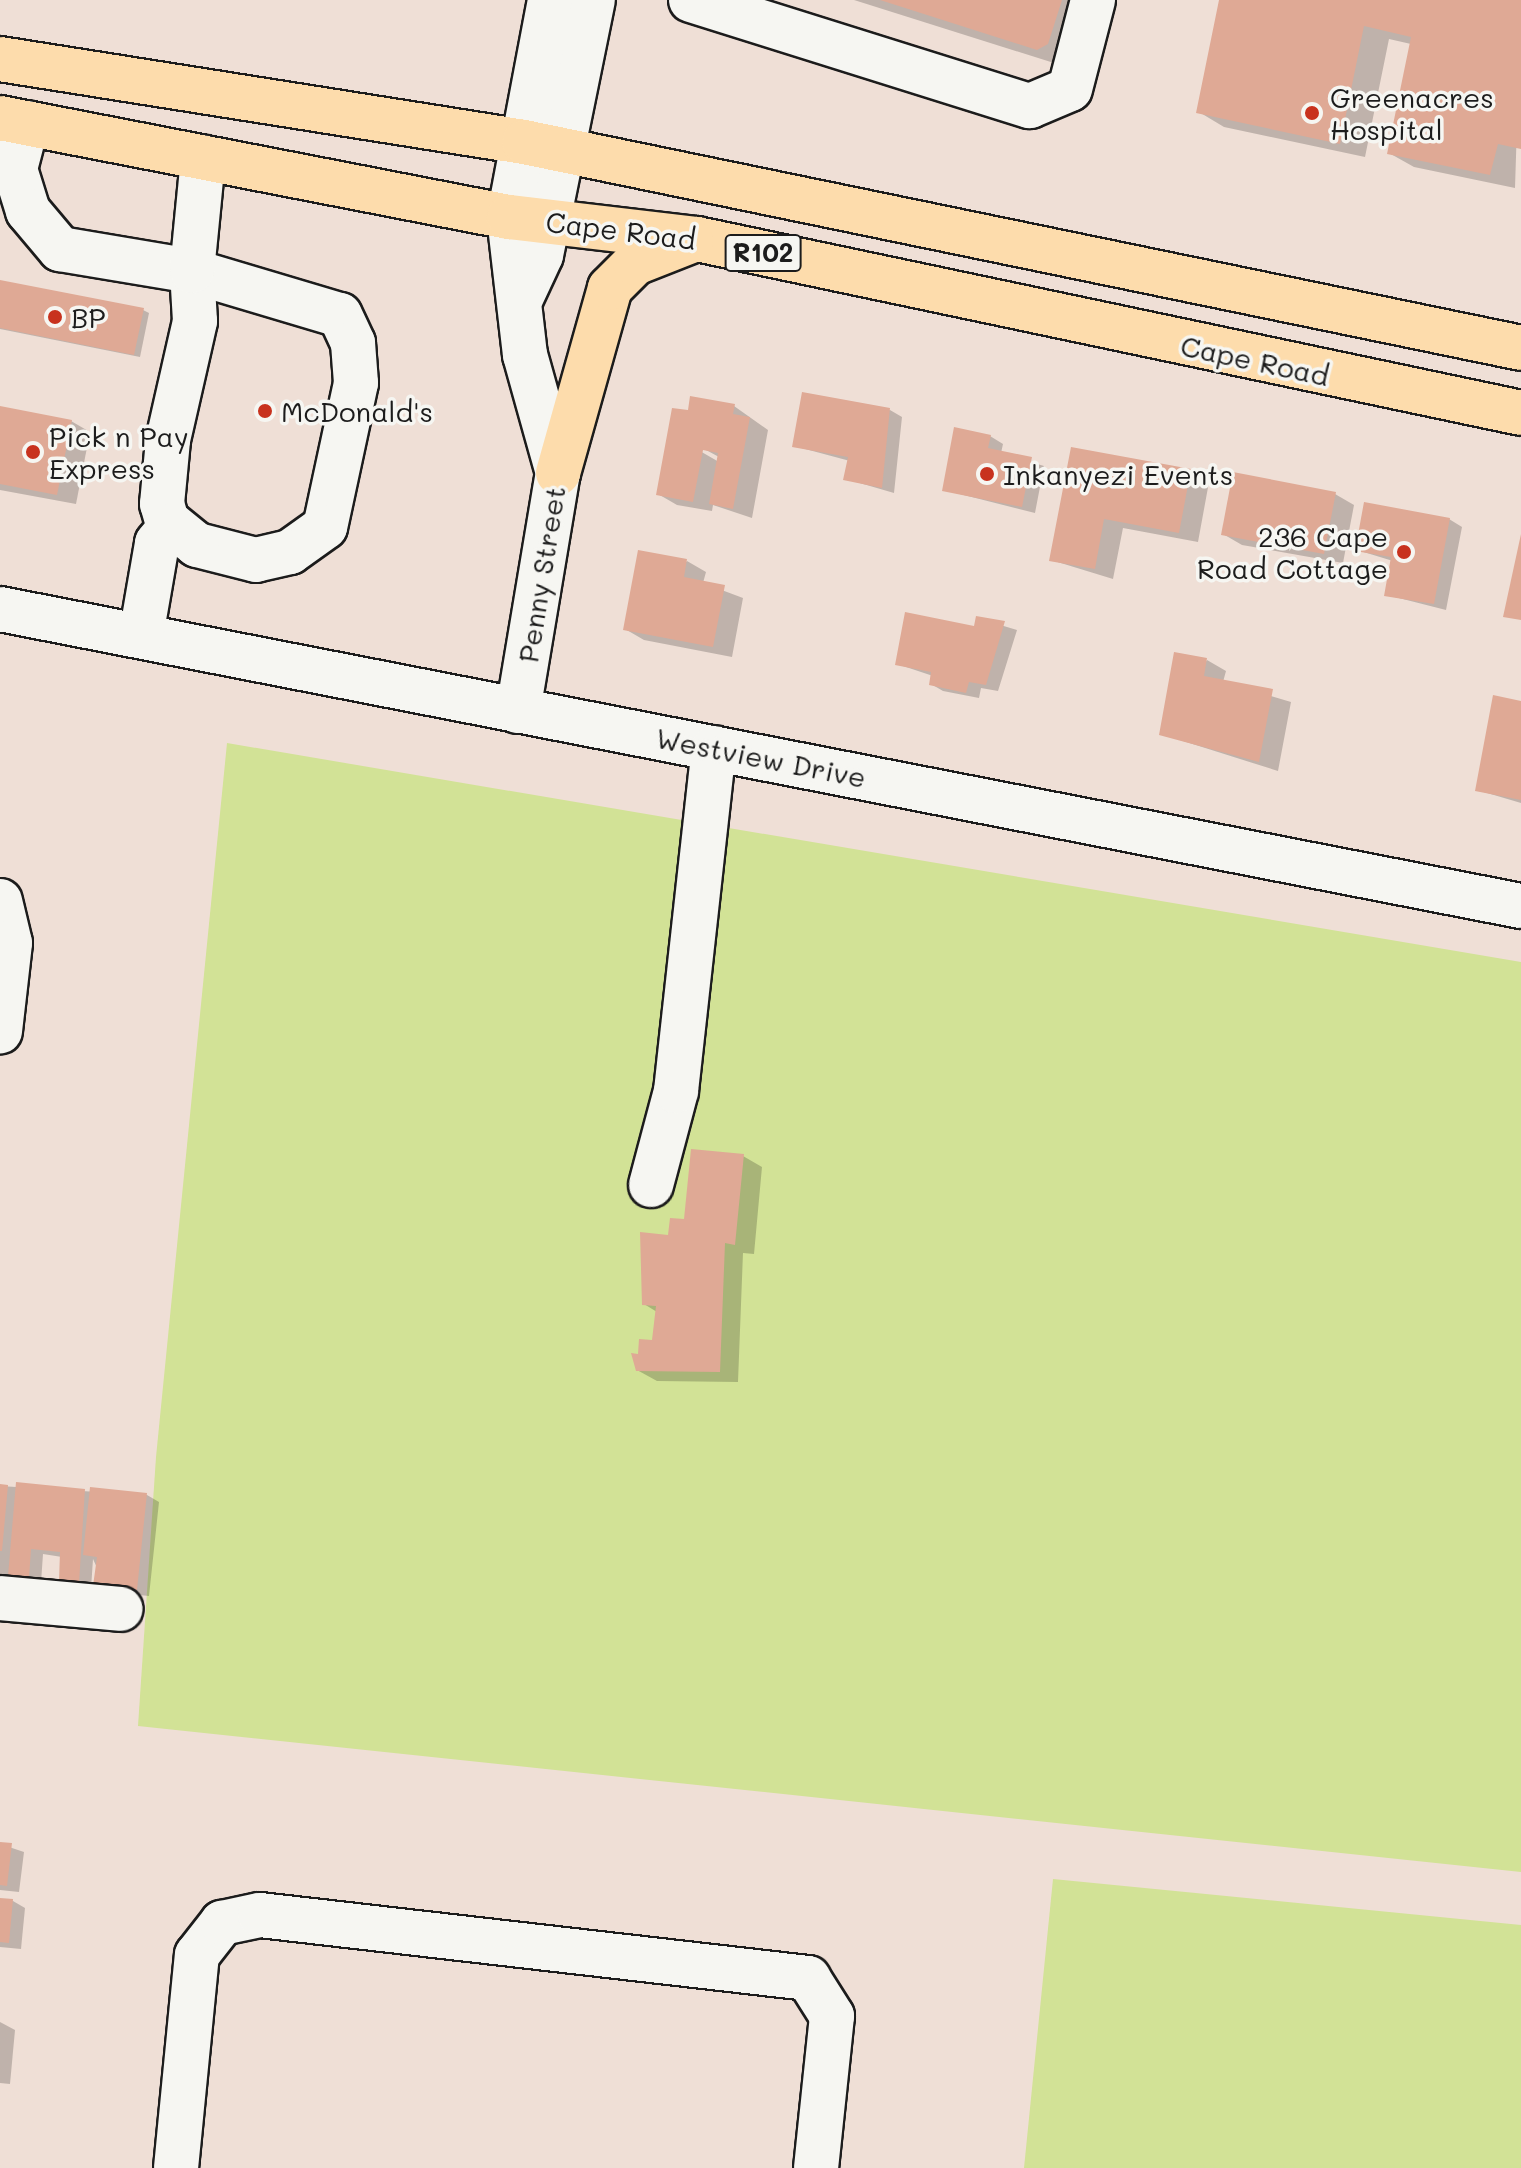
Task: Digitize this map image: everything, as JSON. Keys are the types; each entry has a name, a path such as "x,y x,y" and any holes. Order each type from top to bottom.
{"main road":[{"name":"R102","path":"0,59 544,147 1521,348"},
{"name":"Cape Road","path":"13,121 528,218 697,239 1521,413"},
{"path":"558,473 610,288 635,263 697,239"}],"street":[{"path":"544,147 550,0"},
{"path":"544,147 593,0"},
{"path":"691,0 1030,106 1070,89 1093,0"},
{"path":"13,121 15,169 28,211 60,249 192,271 340,315 353,343 356,383 317,539 256,560 197,545 172,525 162,504 164,466 195,321 192,271 203,158"},
{"name":"Penny Street","path":"518,711 558,473 525,355 522,296 528,218 544,147"},
{"path":"141,636 157,543 172,525"},
{"name":"Westview Drive","path":"0,609 1521,906"},
{"path":"651,1185 676,1091 714,748"},
{"path":"0,901 10,943 0,1031"},
{"path":"0,1598 120,1609"},
{"path":"176,2168 197,1955 222,1923 260,1915 808,1978 832,2016 816,2168"}],"green space":[{"path":"227,743 1521,962 1521,1872 138,1726 156,1457"},
{"path":"1053,1879 1521,1925 1521,2168 1024,2168"}],"building":[{"path":"880,0 1062,0 1048,44 1037,50"},
{"path":"1219,0 1521,0 1521,149 1498,144 1490,175 1387,154 1411,37 1364,26 1340,144 1196,113"},
{"path":"0,280 144,308 134,355 0,328"},
{"path":"802,392 890,408 882,488 843,480 848,457 792,447"},
{"path":"690,396 735,404 733,414 750,417 733,509 709,504 718,453 703,450 693,502 656,495 672,408 688,410"},
{"name":"Pick n Pay Express","path":"0,406 72,420 57,495 0,484"},
{"name":"Inkanyezi Events","path":"954,427 991,435 988,448 1032,457 1022,507 942,491"},
{"path":"1071,447 1191,469 1179,533 1104,519 1095,569 1049,561"},
{"path":"1233,472 1336,492 1324,554 1221,535"},
{"path":"1364,502 1450,518 1434,604 1384,596 1391,557 1355,551"},
{"path":"1521,534 1521,620 1503,617"},
{"path":"638,550 687,559 684,577 725,585 713,647 623,630"},
{"path":"905,612 974,626 976,616 1005,621 986,685 969,682 966,693 929,685 931,672 895,665"},
{"path":"1174,652 1207,658 1204,676 1273,689 1259,762 1159,735"},
{"path":"1493,695 1521,701 1521,800 1475,791"},
{"path":"691,1149 744,1154 735,1245 725,1243 720,1372 636,1371 631,1353 638,1354 639,1339 652,1340 656,1306 642,1305 640,1232 668,1235 670,1218 684,1219"},
{"path":"16,1482 85,1489 79,1583 59,1581 60,1552 31,1549 29,1578 8,1576"},
{"path":"0,1484 8,1485 2,1551 0,1551"},
{"path":"90,1487 147,1493 137,1590 93,1586 97,1557 83,1555"},
{"path":"0,1842 12,1843 7,1886 0,1885"},
{"path":"0,1898 13,1899 9,1943 0,1942"}],"place":[{"name":"Greenacres Hospital","path":"1312,113"},
{"name":"BP","path":"55,317"},
{"name":"McDonald's","path":"265,411"},
{"name":"Pick n Pay Express","path":"33,452"},
{"name":"Inkanyezi Events","path":"987,474"},
{"name":"236 Cape Road Cottage","path":"1404,552"}]}
